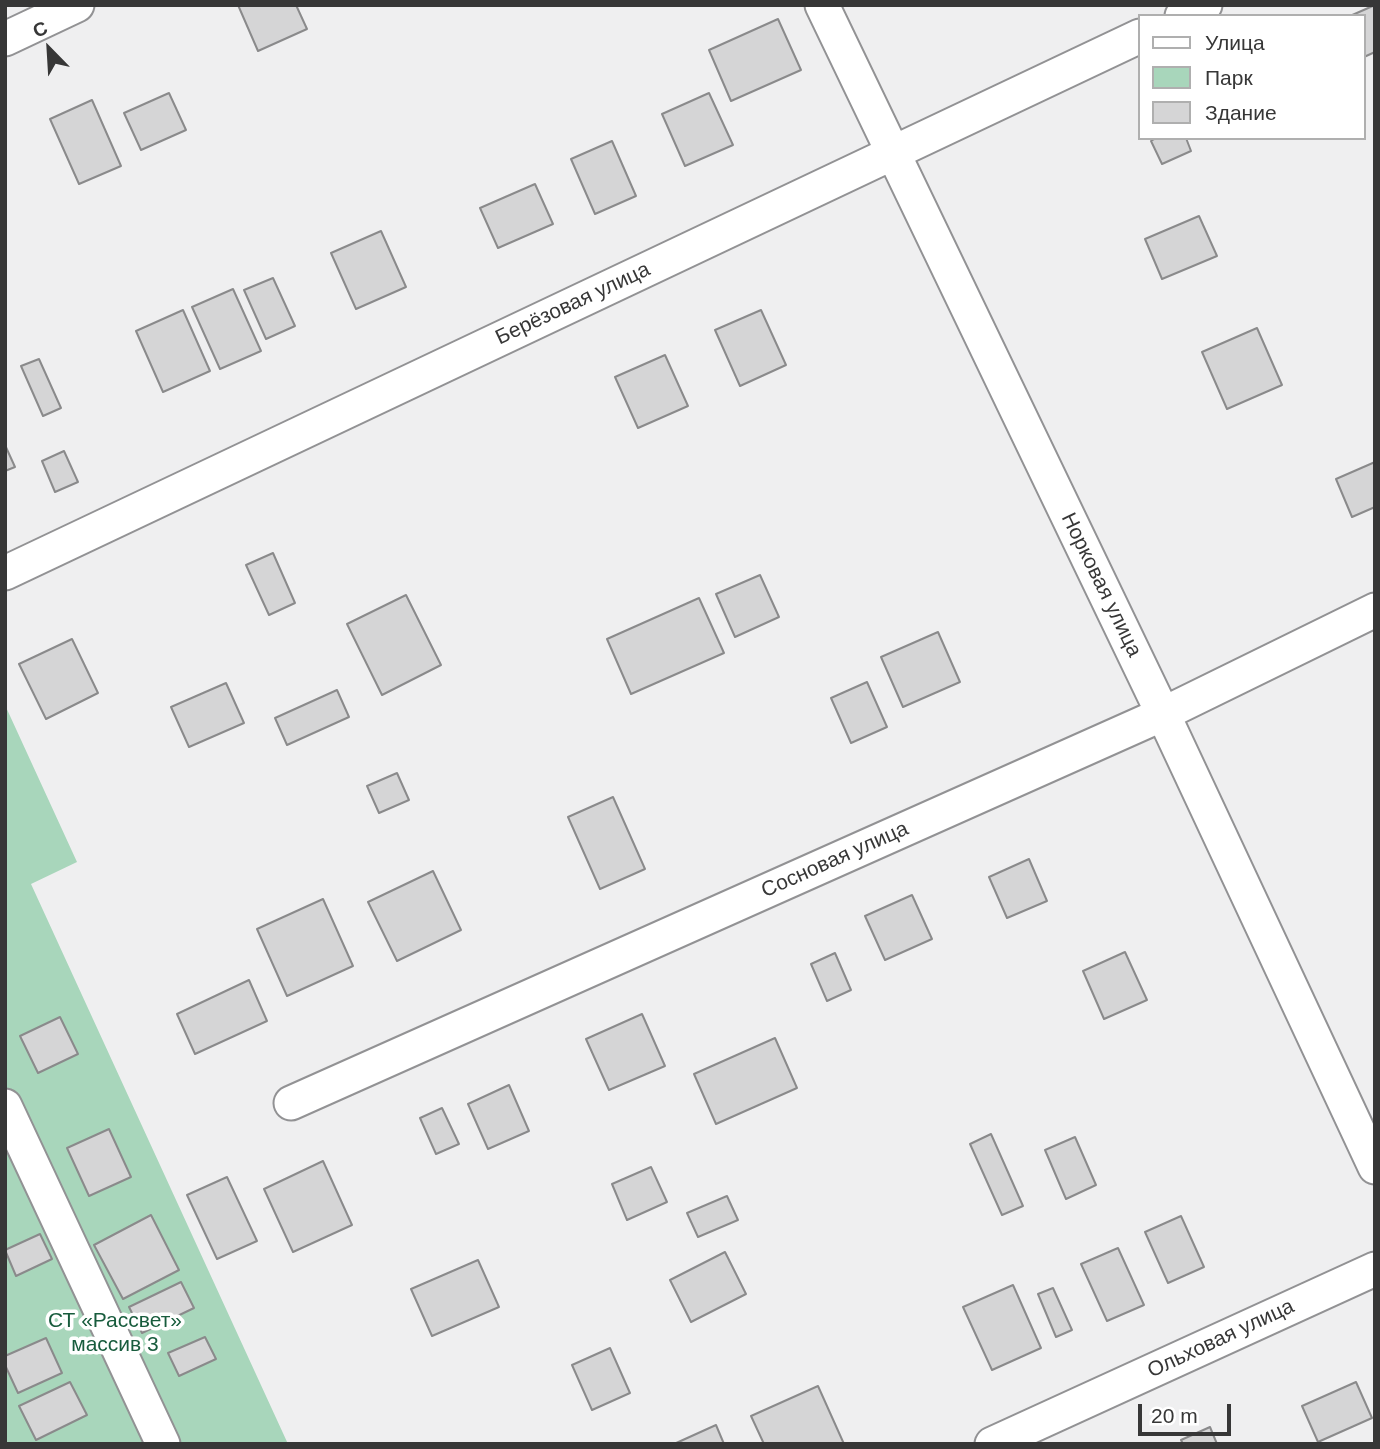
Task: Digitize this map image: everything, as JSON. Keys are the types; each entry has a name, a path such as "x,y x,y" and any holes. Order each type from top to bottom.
{"street":[{"path":"5,39 77,5"},
{"name":"Норковая улица","path":"822,5 1163,714 1375,1167"},
{"path":"1186,14 1205,5"},
{"name":"Берёзовая улица","path":"5,573 1138,37"},
{"name":"Сосновая улица","path":"291,1104 1163,714 1375,610"},
{"path":"5,1106 163,1444"},
{"name":"Ольховая улица","path":"992,1444 1375,1269"}],"green space":[{"name":"СТ «Рассвет» массив 3","path":"5,705 77,862 31,884 288,1444 5,1444"}],"building":[{"path":"238,5 296,5 307,29 258,51"},
{"path":"1375,5 1375,52 1366,56 1366,14 1355,14"},
{"path":"778,19 801,70 731,101 709,50"},
{"path":"169,93 186,130 141,150 124,113"},
{"path":"709,93 733,145 685,166 662,114"},
{"path":"92,100 121,166 79,184 50,119"},
{"path":"1187,140 1191,151 1162,164 1151,141"},
{"path":"612,141 636,196 595,214 571,159"},
{"path":"535,184 553,224 498,248 480,208"},
{"path":"1199,216 1217,256 1162,279 1145,239"},
{"path":"381,231 406,287 356,309 331,253"},
{"path":"273,278 295,326 266,339 244,290"},
{"path":"233,289 261,351 220,369 192,307"},
{"path":"183,310 210,371 163,392 136,331"},
{"path":"761,310 786,365 740,386 715,330"},
{"path":"1257,328 1282,385 1227,409 1202,352"},
{"path":"665,355 688,406 638,428 615,377"},
{"path":"39,359 61,408 43,416 21,366"},
{"path":"5,445 15,467 5,471"},
{"path":"64,451 78,482 55,492 42,461"},
{"path":"1375,462 1375,507 1352,517 1336,479"},
{"path":"273,553 295,603 269,615 246,565"},
{"path":"760,575 779,617 735,637 716,594"},
{"path":"406,595 441,665 382,695 347,624"},
{"path":"699,598 724,653 631,694 607,639"},
{"path":"938,632 960,682 903,707 881,657"},
{"path":"72,639 98,693 46,719 19,664"},
{"path":"867,682 887,727 851,743 831,698"},
{"path":"226,683 244,723 189,747 171,707"},
{"path":"337,690 349,717 287,745 275,718"},
{"path":"397,773 409,800 379,813 367,786"},
{"path":"613,797 645,869 600,889 568,817"},
{"path":"1029,859 1047,901 1007,918 989,877"},
{"path":"433,871 461,930 397,961 368,902"},
{"path":"912,895 932,939 885,960 865,916"},
{"path":"323,899 353,966 287,996 257,929"},
{"path":"1125,952 1147,1000 1104,1019 1083,971"},
{"path":"835,953 851,990 827,1001 811,964"},
{"path":"249,980 267,1021 195,1054 177,1014"},
{"path":"642,1014 665,1066 609,1090 586,1039"},
{"path":"60,1017 78,1054 38,1073 20,1036"},
{"path":"775,1038 797,1088 716,1124 694,1074"},
{"path":"509,1085 529,1131 488,1149 468,1104"},
{"path":"442,1108 459,1144 436,1154 420,1118"},
{"path":"109,1129 131,1177 89,1196 67,1148"},
{"path":"991,1134 1023,1206 1002,1215 970,1144"},
{"path":"1075,1137 1096,1185 1066,1199 1045,1150"},
{"path":"323,1161 352,1225 293,1252 264,1189"},
{"path":"651,1167 667,1202 627,1220 612,1184"},
{"path":"227,1177 257,1241 217,1259 187,1195"},
{"path":"727,1196 738,1220 698,1237 687,1213"},
{"path":"151,1215 179,1270 123,1299 94,1245"},
{"path":"1181,1216 1204,1267 1168,1283 1145,1232"},
{"path":"40,1234 52,1259 16,1276 5,1250"},
{"path":"1118,1248 1144,1305 1107,1321 1081,1264"},
{"path":"725,1252 746,1294 691,1322 670,1280"},
{"path":"478,1260 499,1307 432,1336 411,1289"},
{"path":"181,1282 194,1308 142,1333 129,1307"},
{"path":"1013,1285 1041,1348 992,1370 963,1307"},
{"path":"1053,1288 1072,1330 1056,1337 1038,1294"},
{"path":"205,1337 216,1359 179,1376 168,1353"},
{"path":"46,1338 62,1373 18,1393 5,1365 5,1356"},
{"path":"610,1348 630,1393 592,1410 572,1365"},
{"path":"70,1382 87,1415 36,1440 19,1406"},
{"path":"1356,1382 1372,1418 1318,1442 1302,1406"},
{"path":"818,1386 844,1444 764,1444 751,1416"},
{"path":"716,1425 724,1444 674,1444"},
{"path":"1210,1427 1217,1444 1183,1444 1181,1440"}]}
